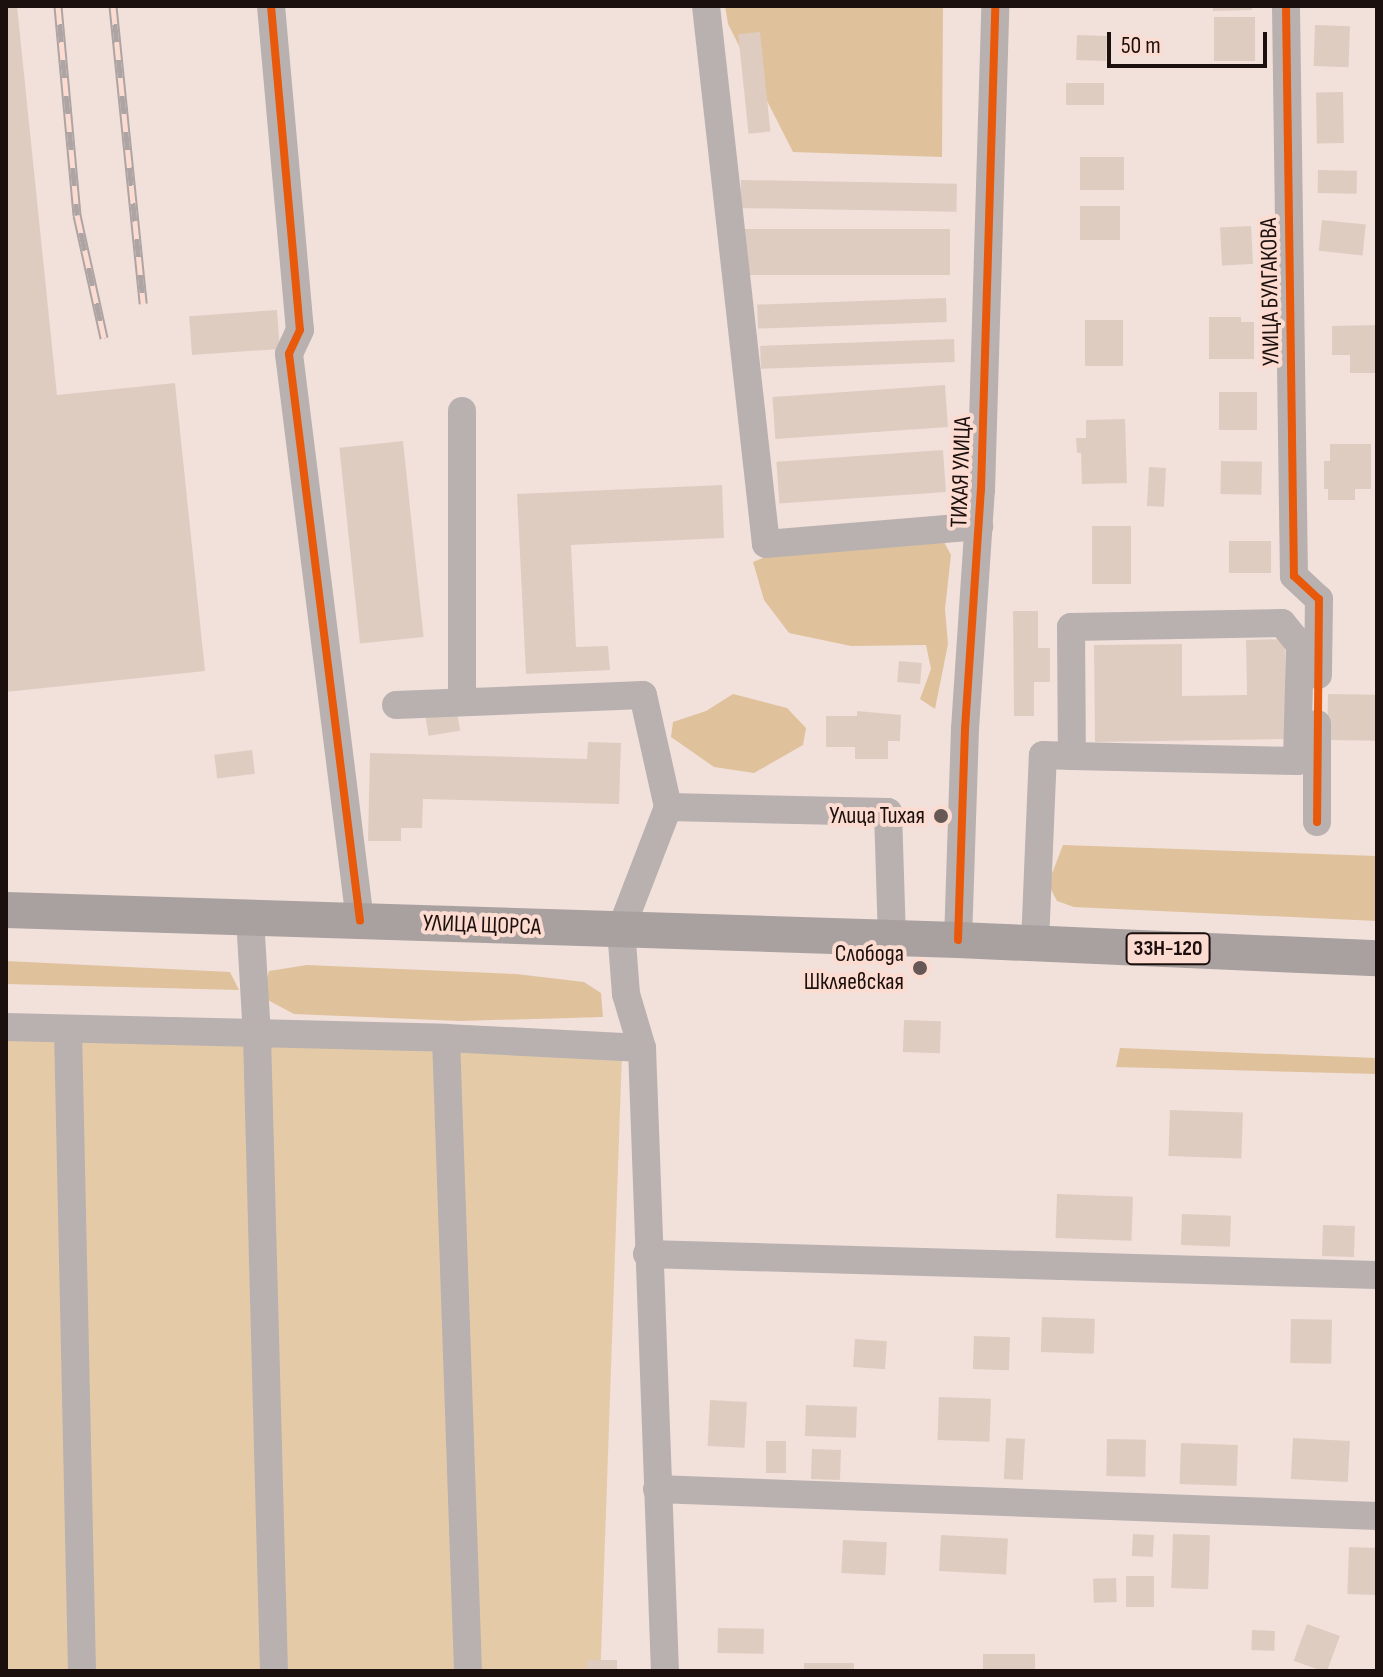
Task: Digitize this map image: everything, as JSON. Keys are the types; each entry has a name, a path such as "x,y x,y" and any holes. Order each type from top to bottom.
{"main road":[{"name":"УЛИЦА ЩОРСА","path":"6,910 958,940"},
{"name":"33Н-120","path":"958,940 1377,958"}],"street":[{"path":"271,6 300,330 289,354 360,921"},
{"path":"706,6 766,544 979,526"},
{"name":"ТИХАЯ УЛИЦА","path":"958,940 965,729 979,526 995,6"},
{"name":"УЛИЦА БУЛГАКОВА","path":"1286,6 1294,576 1319,599 1317,822"},
{"path":"462,411 462,701"},
{"path":"1035,943 1043,755 1072,756 1297,761 1300,645 1282,623 1071,627 1072,756"},
{"path":"396,705 643,695 668,807 621,929 626,994 642,1048 647,1254 665,1671"},
{"path":"668,807 888,812 892,937"},
{"path":"250,918 257,1036 274,1671"},
{"path":"6,1027 257,1036 446,1038 642,1048"},
{"path":"68,1030 82,1671"},
{"path":"446,1038 468,1671"},
{"path":"647,1254 1377,1275"},
{"path":"657,1489 1377,1516"}],"shaded area":[{"path":"725,6 943,6 942,157 793,152 728,24"},
{"path":"943,540 951,555 945,609 948,644 935,709 920,699 931,669 926,645 851,646 789,633 764,600 753,562 784,549"},
{"path":"733,694 787,708 806,728 803,745 754,773 714,767 671,737 673,722 706,711"},
{"path":"1063,845 1377,856 1377,921 1074,907 1057,901 1048,884"},
{"path":"6,961 230,972 239,990 6,984"},
{"path":"307,965 516,974 584,982 601,993 603,1017 460,1021 294,1014 262,997 269,971"},
{"path":"6,1014 623,1036 600,1671 6,1671"},
{"path":"1120,1048 1377,1058 1377,1074 1116,1067"}],"building":[{"path":"6,6 17,6 57,395 175,383 205,671 6,692"},
{"path":"1213,6 1252,6 1252,10 1213,11"},
{"path":"1214,17 1255,17 1255,61 1214,61"},
{"path":"1315,25 1350,26 1349,67 1314,66"},
{"path":"760,32 770,131 749,134 738,34"},
{"path":"1077,35 1107,36 1106,61 1076,60"},
{"path":"1066,83 1104,83 1104,105 1066,105"},
{"path":"1316,92 1343,92 1344,143 1317,143"},
{"path":"1080,157 1124,157 1124,190 1080,190"},
{"path":"1318,170 1357,171 1357,194 1318,193"},
{"path":"741,180 957,184 956,212 741,208"},
{"path":"1080,206 1120,206 1120,240 1080,240"},
{"path":"1322,220 1366,225 1363,255 1319,251"},
{"path":"1251,226 1253,264 1222,266 1220,228"},
{"path":"743,229 950,229 950,275 743,275"},
{"path":"946,298 947,322 758,329 757,305"},
{"path":"277,310 280,349 192,355 189,316"},
{"path":"1209,317 1241,317 1241,322 1254,322 1254,359 1209,359"},
{"path":"1085,320 1123,320 1123,366 1085,366"},
{"path":"1377,325 1377,373 1350,373 1350,355 1332,355 1332,326"},
{"path":"954,339 955,362 761,369 760,346"},
{"path":"945,385 948,427 775,439 772,397"},
{"path":"1219,392 1257,392 1257,430 1219,430"},
{"path":"1125,419 1127,483 1082,484 1081,453 1077,453 1076,438 1086,438 1086,420"},
{"path":"403,441 424,637 360,644 339,448"},
{"path":"1330,444 1371,444 1371,489 1355,489 1355,500 1328,500 1328,489 1324,489 1324,461 1330,461"},
{"path":"943,450 946,492 779,504 776,462"},
{"path":"1221,461 1262,462 1261,495 1220,494"},
{"path":"1149,467 1166,468 1164,507 1147,506"},
{"path":"722,485 724,538 571,545 576,647 608,646 610,670 526,674 517,494"},
{"path":"1092,526 1131,526 1131,584 1092,584"},
{"path":"1229,541 1271,541 1271,573 1229,573"},
{"path":"1013,611 1038,611 1038,648 1050,648 1050,682 1034,682 1034,716 1014,716"},
{"path":"1285,639 1286,739 1095,742 1094,645 1182,644 1182,696 1247,695 1246,640"},
{"path":"899,661 922,663 920,684 897,682"},
{"path":"1328,694 1377,695 1376,741 1327,740"},
{"path":"457,711 460,731 429,736 425,716"},
{"path":"857,711 901,715 900,741 888,741 888,759 855,759 855,747 826,747 826,716 857,716"},
{"path":"588,742 621,743 619,804 423,799 422,828 401,828 401,841 368,841 370,753 587,759"},
{"path":"252,750 255,774 217,778 214,755"},
{"path":"904,1020 941,1021 940,1053 903,1052"},
{"path":"1170,1110 1243,1113 1241,1159 1168,1156"},
{"path":"1057,1194 1133,1197 1131,1241 1055,1238"},
{"path":"1182,1214 1231,1216 1230,1247 1181,1245"},
{"path":"1323,1225 1355,1226 1354,1257 1322,1256"},
{"path":"1042,1317 1095,1319 1094,1354 1041,1352"},
{"path":"1291,1319 1332,1320 1331,1364 1290,1363"},
{"path":"974,1336 1010,1337 1009,1370 973,1369"},
{"path":"855,1339 887,1341 885,1369 853,1367"},
{"path":"939,1397 991,1399 989,1442 937,1440"},
{"path":"710,1400 747,1402 745,1448 708,1446"},
{"path":"806,1405 857,1407 856,1438 805,1436"},
{"path":"1006,1438 1025,1439 1023,1480 1004,1479"},
{"path":"1293,1438 1350,1441 1348,1482 1291,1479"},
{"path":"1107,1439 1146,1440 1145,1477 1106,1476"},
{"path":"766,1441 786,1441 786,1473 766,1473"},
{"path":"1181,1443 1238,1445 1237,1486 1180,1484"},
{"path":"812,1449 841,1450 840,1480 811,1479"},
{"path":"1133,1534 1154,1535 1153,1557 1132,1556"},
{"path":"1173,1534 1210,1535 1208,1589 1171,1588"},
{"path":"941,1535 1008,1539 1006,1574 939,1571"},
{"path":"843,1540 887,1542 885,1575 841,1573"},
{"path":"1349,1547 1377,1548 1375,1595 1347,1594"},
{"path":"1126,1576 1154,1576 1154,1607 1126,1607"},
{"path":"1116,1578 1117,1602 1094,1603 1093,1579"},
{"path":"1307,1624 1340,1636 1327,1671 1294,1661"},
{"path":"718,1628 764,1629 764,1654 718,1653"},
{"path":"1252,1630 1275,1631 1274,1651 1251,1650"},
{"path":"983,1654 1035,1654 1035,1671 983,1671"},
{"path":"587,1660 617,1660 617,1671 587,1671"},
{"path":"804,1663 854,1663 854,1671 804,1671"}],"railway":[{"path":"58,6 77,215 104,338"},
{"path":"113,6 143,303"}],"cycle path":[{"path":"271,6 300,330 289,354 360,921"},
{"path":"958,940 965,729 981,490 995,6"},
{"path":"1286,6 1294,576 1319,599 1317,822"}],"place":[{"name":"Улица Тихая","path":"941,816"},
{"name":"Слобода Шкляевская","path":"920,968"}]}
